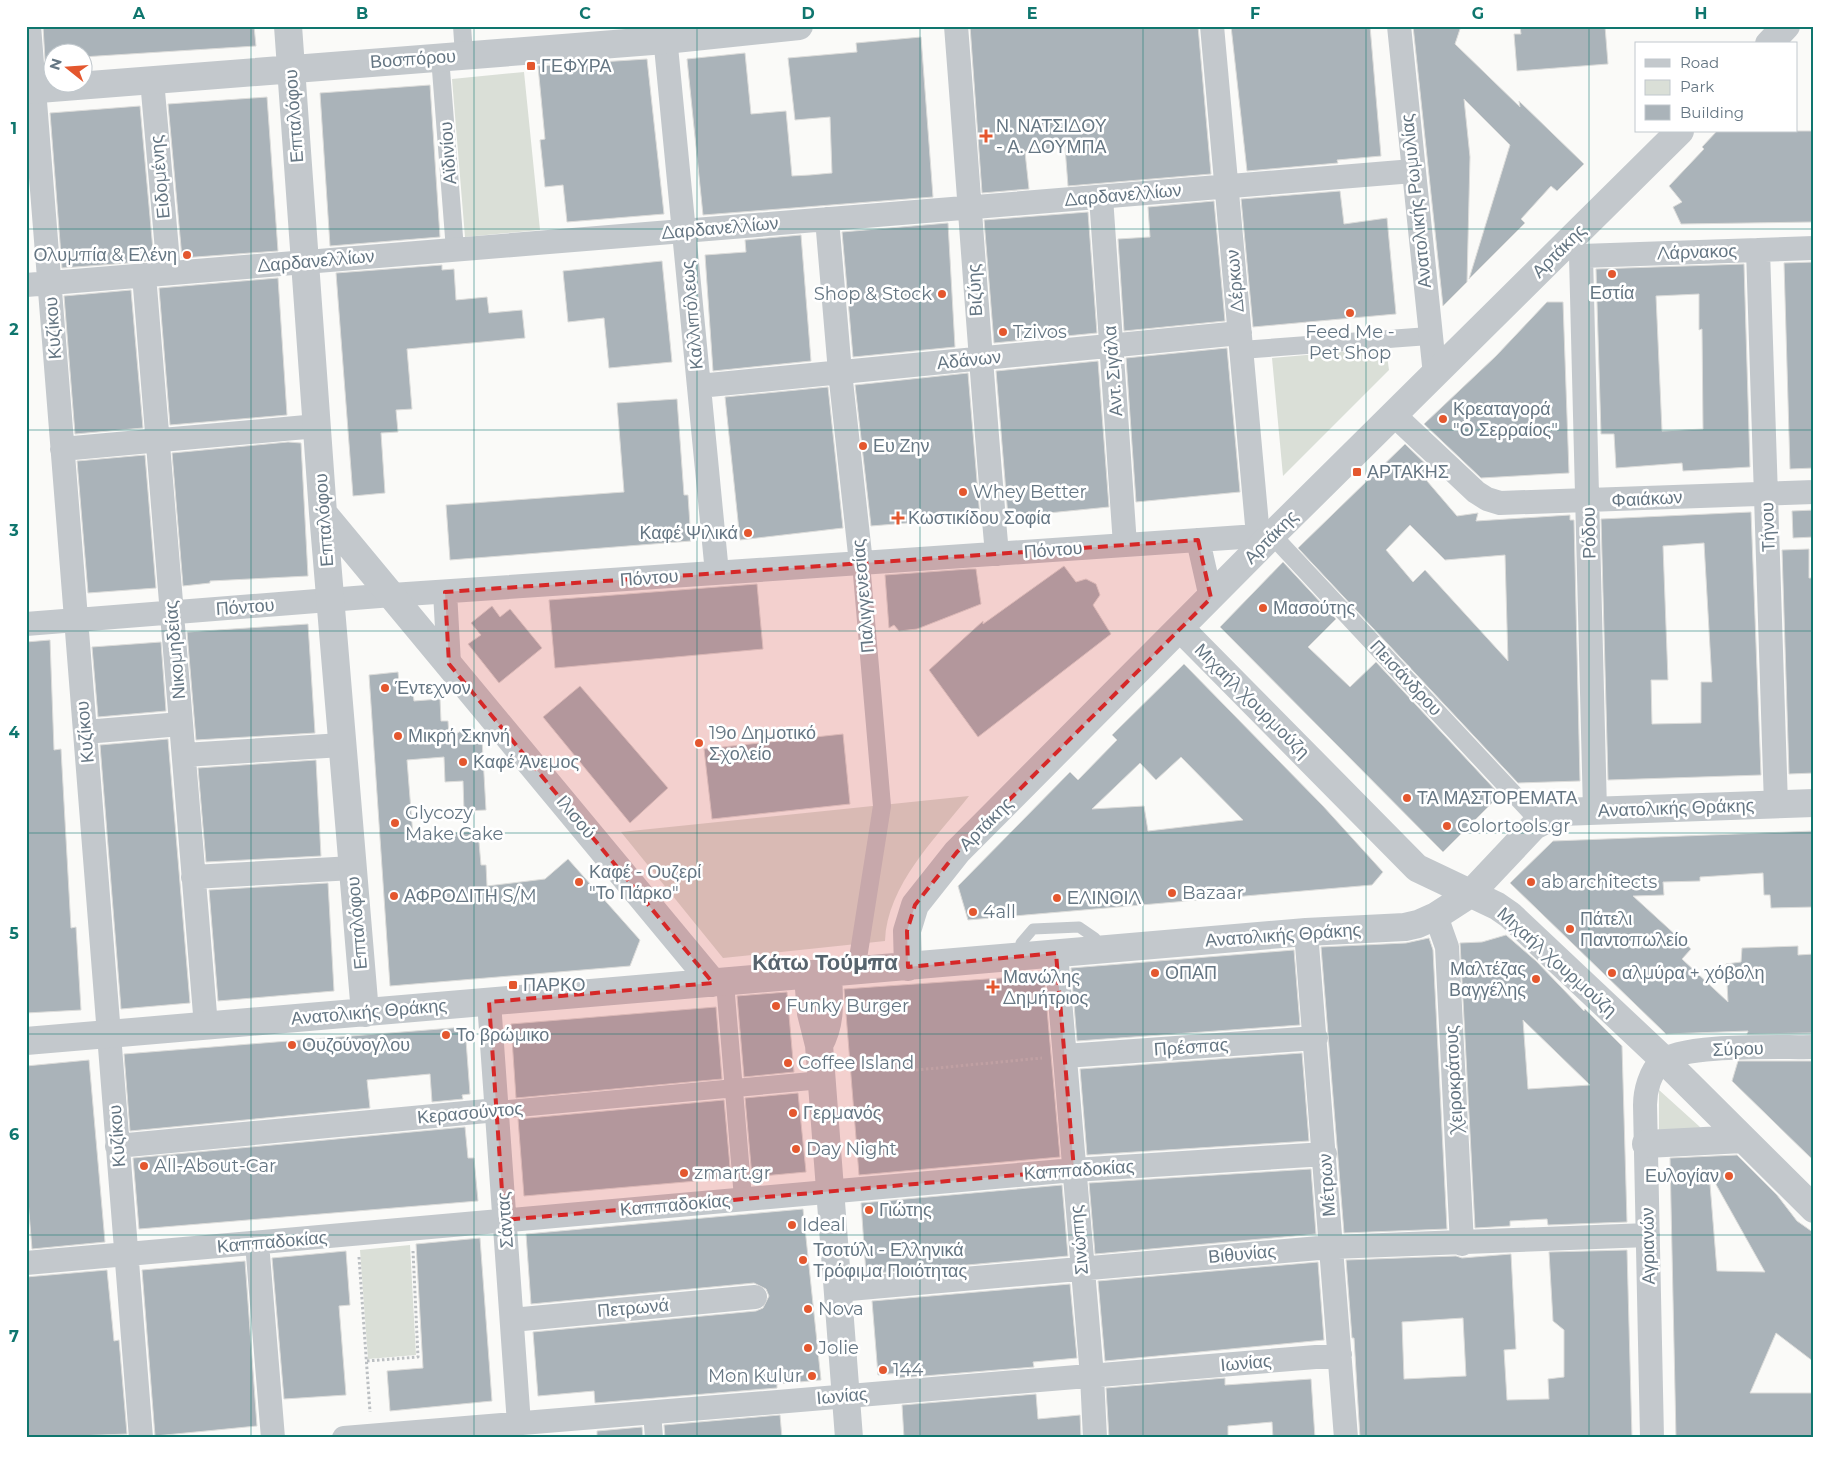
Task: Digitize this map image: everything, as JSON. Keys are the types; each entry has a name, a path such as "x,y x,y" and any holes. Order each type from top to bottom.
{"street":[{"name":"Κυζίκου","path":"29,26 38,284 62,449 141,1438"},
{"name":"Επταλόφου","path":"288,26 323,514 365,1012"},
{"name":"Αϊδινίου","path":"455,250 452,56 462,26"},
{"name":"Βοσπόρου","path":"30,90 452,56 664,33 799,26"},
{"name":"Βιζύης","path":"956,26 979,359 997,554"},
{"name":"Δέρκων","path":"1212,26 1240,341 1265,536"},
{"name":"Ανατολικής Ρωμυλίας","path":"1399,26 1429,336 1435,375"},
{"path":"1771,42 1786,26"},
{"name":"Καλλιπόλεως","path":"664,33 717,573"},
{"name":"Ειδομένης","path":"152,80 169,273"},
{"name":"Αρτάκης","path":"908,967 907,930 915,904 957,852 1181,629 1265,536 1435,375 1574,250 1679,132"},
{"name":"Δαρδανελλίων","path":"38,284 1413,171"},
{"name":"Αντ. Σιγάλα","path":"1101,197 1125,545"},
{"name":"Παλιγγενεσίας","path":"827,219 840,372 861,563 882,806 856,971"},
{"name":"Λάρνακος","path":"1574,250 1758,250 1814,248"},
{"name":"Ρόδου","path":"1574,250 1588,501 1595,811"},
{"name":"Τήνου","path":"1758,250 1776,805"},
{"name":"Νικομηδείας","path":"144,275 206,1026"},
{"path":"1240,341 1429,336"},
{"name":"Αδάνων","path":"698,386 1111,345 1240,341"},
{"name":"Φαιάκων","path":"1394,415 1476,492 1487,499 1506,503 1814,492"},
{"path":"62,449 317,426"},
{"name":"Ιλισού","path":"323,514 719,983"},
{"name":"Πόντου","path":"26,624 392,595 1265,536"},
{"name":"Πεισάνδρου","path":"1265,536 1540,822"},
{"path":"1198,540 1211,598"},
{"path":"445,592 449,664"},
{"name":"Μιχαήλ Χουρμούζη","path":"1181,629 1417,868 1510,915 1664,1060 1814,1208"},
{"path":"85,732 181,724"},
{"path":"184,755 342,745"},
{"name":"Ανατολικής Θράκης","path":"26,1041 1306,932 1404,927 1418,924 1436,916 1470,894 1540,822 1562,812 1814,803"},
{"path":"193,877 353,868"},
{"name":"Χειροκράτους","path":"1436,916 1447,947 1462,1244"},
{"name":"Μέτρων","path":"1306,932 1316,1038 1346,1438"},
{"name":"Σινώπης","path":"1056,954 1092,1376 1095,1438"},
{"path":"818,975 830,1011 826,1032 819,1045 849,1438"},
{"path":"719,983 734,1088 743,1198"},
{"name":"Σάντας","path":"489,1002 520,1430"},
{"name":"Πρέσπας","path":"1065,1056 1316,1038"},
{"name":"Σύρου","path":"1664,1060 1688,1053 1724,1049 1814,1048"},
{"name":"Αγριανών","path":"1652,1438 1646,1095 1653,1073 1664,1060"},
{"name":"Κερασούντος","path":"117,1146 822,1080"},
{"path":"1646,1144 1743,1139"},
{"name":"Καππαδοκίας","path":"26,1263 1074,1170 1325,1154"},
{"name":"Βιθυνίας","path":"838,1290 1082,1267 1331,1247 1462,1244 1648,1235"},
{"path":"257,1243 272,1438"},
{"name":"Πετρωνά","path":"512,1320 755,1297"},
{"name":"Ιωνίας","path":"344,1438 520,1430 652,1412 1340,1355"},
{"path":"652,1412 654,1438"}],"lane":[{"path":"1022,943 1033,929 1079,927 1095,938"}],"path":[{"path":"906,1071 1065,1056"},
{"path":"367,1361 418,1357 412,1228"},
{"path":"357,1234 371,1436"}],"highlighted area":[{"path":"1198,540 1211,598 957,852 915,905 907,931 908,967 1056,953 1074,1170 504,1220 489,1002 713,983 449,664 445,592"}],"green space":[{"path":"524,72 540,230 465,237 452,79"},
{"path":"1386,348 1389,370 1283,476 1272,358"},
{"path":"969,796 915,863 894,901 888,920 885,941 723,958 621,832"},
{"path":"1659,1090 1700,1127 1699,1132 1659,1137"},
{"path":"410,1245 416,1355 368,1359 360,1250"}],"building":[{"path":"43,26 254,26 256,46 92,56 92,42 44,42"},
{"path":"970,26 1198,26 1211,174 1068,186 1065,147 1025,152 1029,189 982,193"},
{"path":"1231,26 1370,26 1381,156 1337,160 1338,163 1247,171"},
{"path":"1413,26 1461,26 1455,44 1520,107 1519,101 1584,164 1557,191 1551,186 1521,219 1525,223 1469,279 1510,145 1464,99 1470,157 1467,282 1443,306"},
{"path":"1520,26 1605,26 1608,64 1517,71 1514,34 1521,34"},
{"path":"921,37 933,197 703,215 687,59 745,53 751,114 786,111 792,176 832,173 830,117 795,120 788,58 857,52 856,43"},
{"path":"647,59 664,214 567,222 563,185 545,187 540,140 545,139 538,66"},
{"path":"430,85 440,237 330,246 320,93"},
{"path":"267,97 278,251 182,258 168,104"},
{"path":"140,106 154,261 62,268 50,113"},
{"path":"1814,131 1814,222 1681,224 1673,207 1682,202 1669,186 1704,149 1702,147 1716,132"},
{"path":"1340,191 1344,224 1387,218 1396,314 1253,327 1241,199"},
{"path":"1214,201 1225,321 1124,331 1118,239 1150,237 1148,207"},
{"path":"1088,212 1097,333 994,343 984,220"},
{"path":"948,223 955,347 853,357 842,232"},
{"path":"801,235 811,361 713,371 705,255 746,252 745,240"},
{"path":"662,261 672,362 609,368 604,318 568,322 563,271"},
{"path":"1814,262 1814,468 1790,469 1784,263"},
{"path":"1744,264 1750,467 1683,471 1682,463 1616,468 1614,434 1601,434 1596,269","holes":["1699,294 1699,330 1702,329 1703,429 1662,431 1656,296"]},
{"path":"442,265 442,270 454,269 456,300 487,297 489,313 522,310 525,338 407,349 412,409 396,410 398,432 381,433 385,493 353,496 336,273"},
{"path":"278,278 287,415 170,425 159,288"},
{"path":"131,290 143,428 75,434 64,296"},
{"path":"1547,302 1563,302 1569,473 1481,478 1424,424 1496,356"},
{"path":"1227,348 1240,492 1136,502 1126,358"},
{"path":"1098,361 1109,507 1008,517 996,371"},
{"path":"968,373 980,517 871,526 855,385"},
{"path":"828,387 843,528 740,540 725,397"},
{"path":"677,399 684,495 688,495 691,541 450,560 446,505 624,492 617,403"},
{"path":"288,442 301,443 308,576 210,581 210,583 183,586 172,453"},
{"path":"1405,444 1435,473 1427,481 1457,516 1478,513 1476,521 1570,515 1570,520 1574,520 1580,781 1518,783 1298,548","holes":["1410,525 1445,560 1505,555 1508,661 1425,570 1413,582 1386,550"]},
{"path":"145,455 156,588 88,593 77,461"},
{"path":"1814,510 1814,537 1793,538 1792,511"},
{"path":"1751,512 1761,775 1608,780 1601,519","holes":["1704,543 1712,682 1701,682 1701,723 1652,724 1651,680 1668,680 1663,546"]},
{"path":"1809,549 1809,578 1814,578 1814,773 1789,774 1782,550"},
{"path":"1283,562 1336,619 1308,647 1350,687 1376,662 1500,795 1443,852 1220,627"},
{"path":"1064,566 1076,582 1086,579 1096,584 1100,595 1093,605 1111,634 978,737 929,670 983,621 983,624"},
{"path":"976,569 981,604 917,629 899,631 894,625 889,628 885,575"},
{"path":"757,584 763,649 555,668 549,600"},
{"path":"492,606 500,617 510,609 542,648 499,683 468,644 481,635 471,623"},
{"path":"308,624 315,733 196,740 187,632"},
{"path":"50,640 54,750 61,749 71,928 76,927 81,1010 26,1013 26,642"},
{"path":"161,642 166,711 98,717 92,647"},
{"path":"1184,664 1323,806 1383,872 1372,885 968,920 958,886 1070,772 1078,780 1117,740 1112,735","holes":["1181,757 1243,820 1148,831 1144,806 1092,809 1140,763 1156,780"]},
{"path":"398,672 400,694 413,693 414,701 440,699 441,721 448,721 449,738 468,727 482,739 486,810 464,811 463,781 445,782 444,757 407,760 413,836 478,831 481,865 486,865 487,886 545,879 568,859 640,940 630,966 390,986 369,675"},
{"path":"580,686 668,788 630,823 543,717"},
{"path":"843,734 850,804 712,819 704,749"},
{"path":"168,739 190,1003 121,1009 100,745"},
{"path":"316,760 321,856 206,862 198,768"},
{"path":"1814,831 1814,907 1771,908 1770,895 1764,895 1763,873 1700,877 1700,881 1663,882 1664,895 1633,896 1691,949 1682,959 1728,1002 1726,964 1741,962 1742,948 1798,946 1798,955 1814,954 1814,1033 1747,1034 1748,1031 1666,1034 1510,883 1553,841"},
{"path":"328,883 334,991 218,1001 209,890"},
{"path":"1506,935 1536,961 1584,1011 1585,1009 1622,1046 1627,1222 1548,1225 1547,1219 1510,1221 1510,1226 1475,1228 1460,943 1482,942","holes":["1523,1020 1590,1085 1528,1089"]},
{"path":"1429,938 1433,950 1447,1229 1344,1233 1321,947 1406,943"},
{"path":"1294,950 1300,1025 1077,1041 1071,968"},
{"path":"1044,975 1060,1157 859,1175 844,989"},
{"path":"787,992 794,1072 744,1077 737,996"},
{"path":"716,1007 722,1079 516,1098 511,1024"},
{"path":"465,1027 470,1094 462,1095 463,1099 432,1102 430,1074 367,1080 370,1108 130,1131 124,1054"},
{"path":"1302,1053 1309,1141 1087,1155 1080,1069"},
{"path":"89,1060 105,1242 32,1249 26,1176 26,1066"},
{"path":"1738,1061 1814,1061 1814,1161 1732,1081"},
{"path":"798,1093 806,1172 752,1177 745,1098"},
{"path":"724,1100 731,1178 524,1196 518,1119"},
{"path":"465,1127 468,1158 474,1158 478,1201 139,1229 133,1158"},
{"path":"1737,1155 1777,1195 1797,1221 1814,1233 1814,1362 1776,1333 1750,1393 1814,1393 1814,1438 1676,1438 1670,1158","holes":["1709,1172 1765,1272 1717,1271"]},
{"path":"1311,1169 1316,1234 1095,1254 1089,1183"},
{"path":"1062,1185 1068,1256 866,1274 861,1203"},
{"path":"803,1209 821,1380 777,1384 777,1388 595,1403 594,1391 538,1396 533,1332 756,1311 763,1308 769,1296 766,1289 754,1283 531,1304 526,1234"},
{"path":"480,1238 492,1401 390,1411 387,1371 423,1368 416,1244"},
{"path":"1627,1250 1632,1438 1360,1438 1354,1338 1352,1338 1346,1260 1456,1256 1462,1258 1511,1254 1516,1349 1504,1350 1507,1400 1549,1399 1548,1379 1564,1377 1564,1330 1553,1321 1549,1252","holes":["1463,1318 1466,1376 1404,1379 1402,1322"]},
{"path":"346,1251 350,1305 339,1306 346,1395 284,1399 272,1258"},
{"path":"245,1261 257,1426 155,1436 142,1270"},
{"path":"1318,1262 1324,1340 1105,1361 1098,1281"},
{"path":"107,1270 114,1341 119,1340 127,1434 26,1438 26,1277"},
{"path":"1070,1284 1077,1358 1033,1362 1034,1367 899,1378 899,1373 878,1375 872,1301"},
{"path":"1225,1378 1225,1385 1311,1379 1315,1438 1273,1438 1272,1422 1228,1426 1228,1438 1109,1438 1106,1388"},
{"path":"1036,1394 1038,1419 1080,1415 1081,1438 904,1438 902,1405"},
{"path":"780,1415 782,1438 665,1438 664,1425"},
{"path":"642,1427 643,1438 597,1438 597,1431"}],"place":[{"name":"ΓΕΦΥΡΑ","path":"531,66"},
{"name":"Ν. ΝΑΤΣΙΔΟΥ - Α. ΔΟΥΜΠΑ","path":"986,136"},
{"name":"Ολυμπία & Ελένη","path":"187,255"},
{"name":"Εστία","path":"1612,274"},
{"name":"Shop & Stock","path":"942,294"},
{"name":"Feed Me - Pet Shop","path":"1350,313"},
{"name":"Tzivos","path":"1003,332"},
{"name":"Κρεαταγορά \"Ο Σερραίος\"","path":"1443,419"},
{"name":"Ευ Ζην","path":"863,446"},
{"name":"ΑΡΤΑΚΗΣ","path":"1357,472"},
{"name":"Whey Better","path":"963,492"},
{"name":"Κωστικίδου Σοφία","path":"898,518"},
{"name":"Καφέ Ψιλικά","path":"748,533"},
{"name":"Μασούτης","path":"1263,608"},
{"name":"Έντεχνον","path":"385,688"},
{"name":"Μικρή Σκηνή","path":"398,736"},
{"name":"19ο Δημοτικό Σχολείο","path":"699,743"},
{"name":"Καφέ Άνεμος","path":"463,762"},
{"name":"ΤΑ ΜΑΣΤΟΡΕΜΑΤΑ","path":"1407,798"},
{"name":"Glycozy Make Cake","path":"395,823"},
{"name":"Colortools.gr","path":"1447,826"},
{"name":"Καφέ - Ουζερί \"Το Πάρκο\"","path":"579,882"},
{"name":"ab architects","path":"1531,882"},
{"name":"Bazaar","path":"1172,893"},
{"name":"ΑΦΡΟΔΙΤΗ S/M","path":"394,896"},
{"name":"ΕΛΙΝΟΙΛ","path":"1057,898"},
{"name":"4all","path":"973,912"},
{"name":"Πάτελι Παντοπωλείο","path":"1570,929"},
{"name":"ΟΠΑΠ","path":"1155,973"},
{"name":"αλμύρα + χόβολη","path":"1612,973"},
{"name":"Μαλτέζας Βαγγέλης","path":"1536,979"},
{"name":"ΠΑΡΚΟ","path":"513,985"},
{"name":"Μανώλης Δημήτριος","path":"993,987"},
{"name":"Funky Burger","path":"776,1006"},
{"name":"Το βρώμικο","path":"446,1035"},
{"name":"Ουζούνογλου","path":"292,1045"},
{"name":"Coffee Island","path":"788,1063"},
{"name":"Γερμανός","path":"793,1113"},
{"name":"Day Night","path":"796,1149"},
{"name":"All-About-Car","path":"144,1166"},
{"name":"zmart.gr","path":"684,1173"},
{"name":"Ευλογίαν","path":"1729,1176"},
{"name":"Γιώτης","path":"869,1210"},
{"name":"Ideal","path":"792,1225"},
{"name":"Τσοτύλι - Ελληνικά Τρόφιμα Ποιότητας","path":"803,1260"},
{"name":"Nova","path":"808,1309"},
{"name":"Jolie","path":"808,1348"},
{"name":"144","path":"883,1370"},
{"name":"Mon Kulur","path":"812,1376"}],"district":[{"name":"Κάτω Τούμπα","path":"825,962"}]}
